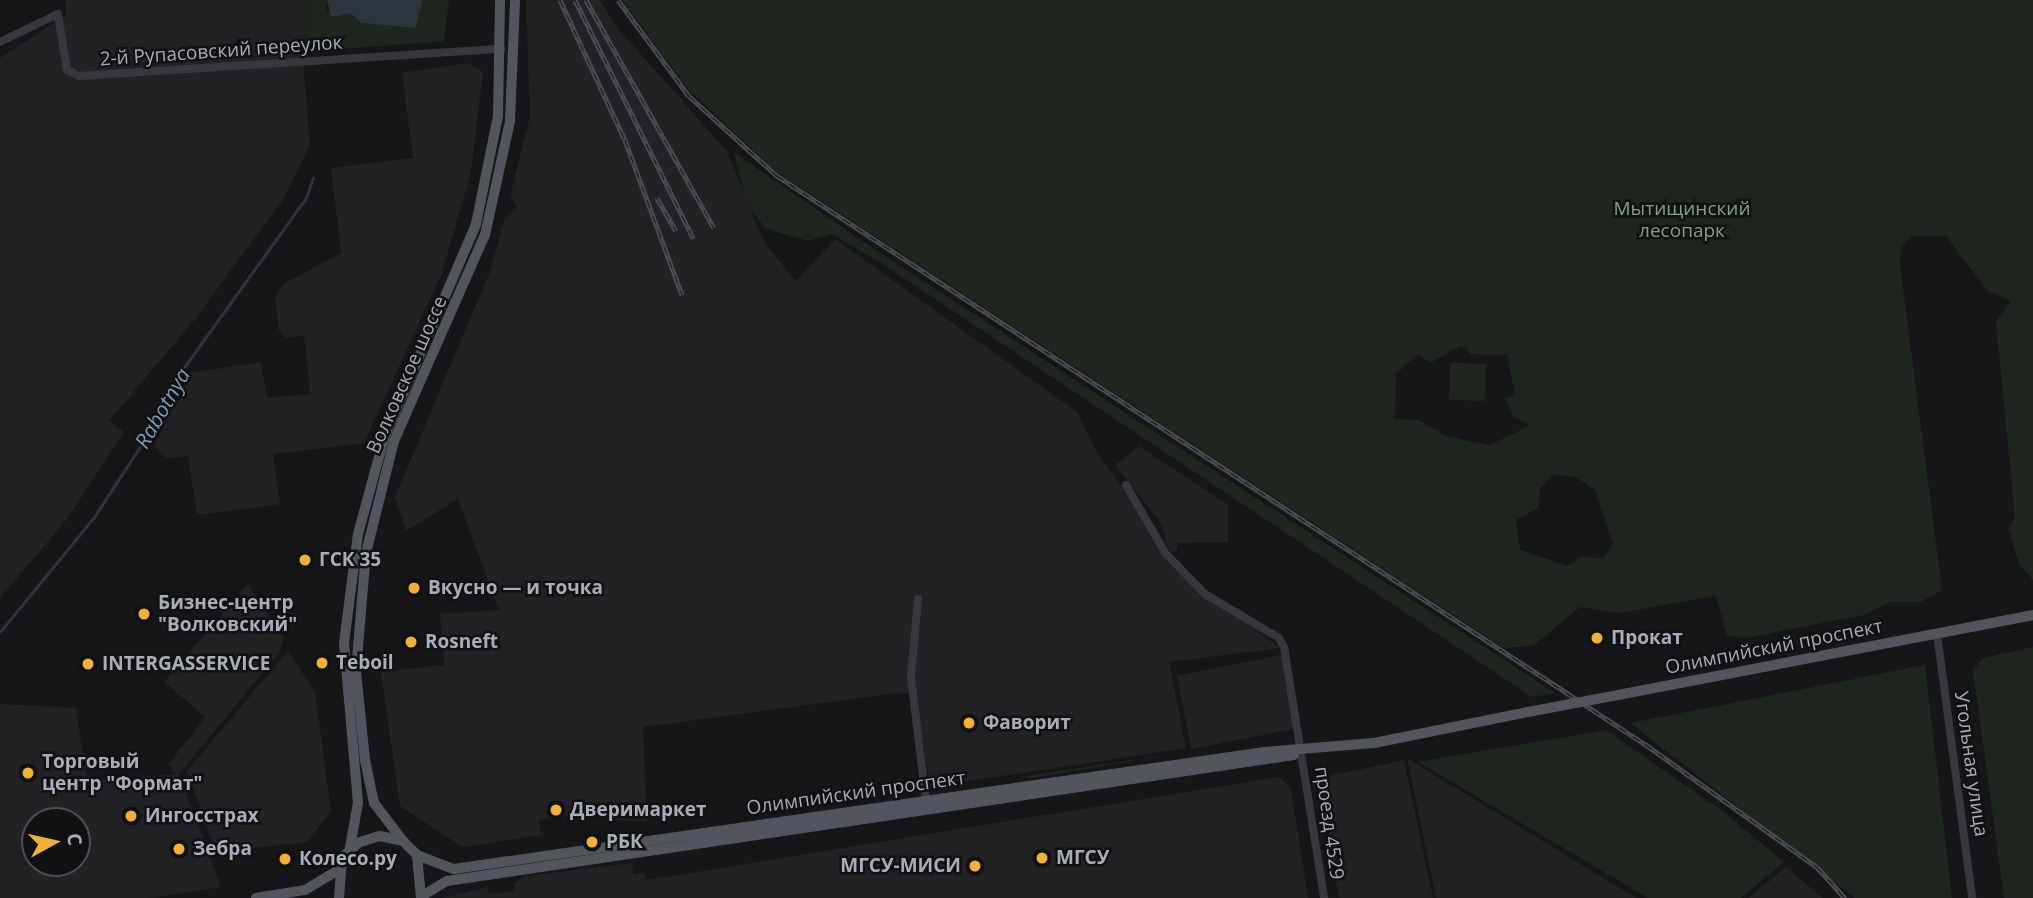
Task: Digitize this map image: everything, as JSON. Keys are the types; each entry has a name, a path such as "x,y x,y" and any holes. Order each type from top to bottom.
{"main road":[{"name":"Волковское шоссе","path":"337,872 350,848 358,803 344,643 358,534 384,438 476,224 496,128 501,49 500,0"},
{"name":"Волковское шоссе","path":"417,855 374,803 365,760 356,671 366,553 394,441 485,235 510,121 515,0"},
{"name":"Олимпийский проспект","path":"422,897 447,881 1272,762 1303,753 2033,615"},
{"name":"Олимпийский проспект","path":"417,855 433,866 454,869 1265,752 1303,753"},
{"path":"350,848 373,837 403,841"},
{"path":"417,855 422,897"},
{"path":"256,898 305,890 337,872 339,898"}],"street":[{"name":"2-й Рупасовский переулок","path":"0,42 58,14 67,70 79,76 501,49"},
{"name":"проезд 4529","path":"1126,485 1166,554 1205,594 1279,638 1303,753 1324,898"},
{"path":"918,599 911,678 926,802"},
{"name":"Угольная улица","path":"1937,634 1972,898"}],"shaded area":[{"path":"65,0 307,0 304,73 310,145 284,198 196,318 109,421 124,432 67,519 0,598 0,58 66,15"},
{"path":"327,0 422,0 416,28 361,23 350,13 331,17"},
{"path":"526,0 600,0 615,25 726,150 765,244 796,281 835,239 1077,412 1097,453 1144,516 1166,562 1280,648 1169,662 1186,748 930,787 916,695 897,693 643,727 647,822 604,819 594,812 539,820 541,835 462,847 400,806 381,672 444,665 440,614 499,610 458,499 406,531 395,497 491,269 504,220 517,207 510,196 530,117"},
{"path":"468,63 483,72 471,172 442,273 364,443 273,454 280,504 197,515 188,456 166,458 154,446 190,373 261,362 267,398 310,394 304,335 287,338 279,331 275,297 285,283 341,253 331,168 413,158 402,73"},
{"path":"1139,446 1228,505 1228,542 1178,543 1176,552 1169,551 1161,523 1115,465"},
{"path":"248,584 284,637 279,653 179,774 221,887 149,898 0,898 0,704 76,708 87,781 177,774 168,765 205,717 164,682"},
{"path":"288,651 315,692 331,811 307,842 216,852 187,771"},
{"path":"1282,655 1296,729 1191,749 1177,675"},
{"path":"1407,758 1636,898 1436,898"},
{"path":"1404,760 1433,898 1339,898 1319,778"},
{"name":"МГСУ","path":"1279,777 1291,789 1308,898 442,898 488,887 489,894 515,891 514,883 526,876 632,863 634,874 645,873 647,880"},
{"path":"1786,867 1823,898 1749,898"}],"green space":[{"path":"307,0 327,0 327,11 350,13 361,23 416,28 422,0 449,0 444,41 305,52"},
{"name":"Мытищинский лесопарк","path":"622,0 2033,0 2033,580 2019,564 2008,528 2015,518 1996,322 2011,301 1988,291 1946,236 1912,236 1901,247 1900,265 1942,590 1921,602 1890,602 1864,615 1745,638 1727,635 1716,596 1619,613 1580,607 1533,646 1504,648 774,170 689,90","holes":["1462,345 1471,354 1507,355 1515,394 1506,399 1512,415 1529,426 1490,445 1448,437 1419,420 1395,419 1396,374 1418,354 1430,363","1553,474 1575,477 1595,490 1613,544 1603,559 1583,556 1567,566 1520,550 1516,520 1538,508 1540,489"]},
{"path":"734,152 856,237 1555,693 1532,697 875,259 832,234 808,241 765,228 746,202"},
{"path":"1450,363 1486,364 1485,401 1449,400"},
{"path":"2033,647 2033,898 2004,898 1973,670 1984,658"},
{"path":"1925,665 1952,898 1855,898 1630,723"},
{"path":"1606,730 1725,813 1784,862 1741,898 1648,898 1418,762"},
{"path":"1173,754 1033,778 1020,777"}],"waterway":[{"name":"Rabotnya","path":"0,632 94,517 140,447 165,394 306,198 313,178"}],"railway":[{"path":"560,0 625,140 682,295"},
{"path":"575,0 693,238"},
{"path":"586,0 714,228"},
{"path":"618,0 689,96 776,175 1645,744 1817,867 1845,898"},
{"path":"657,198 676,231"}],"place":[{"name":"ГСК 35","path":"305,560"},
{"name":"Вкусно — и точка","path":"414,588"},
{"name":"Бизнес-центр \"Волковский\"","path":"144,614"},
{"name":"Прокат","path":"1597,638"},
{"name":"Rosneft","path":"411,642"},
{"name":"Teboil","path":"322,663"},
{"name":"INTERGASSERVICE","path":"88,664"},
{"name":"Фаворит","path":"969,723"},
{"name":"Торговый центр \"Формат\"","path":"28,773"},
{"name":"Дверимаркет","path":"556,810"},
{"name":"Ингосстрах","path":"131,816"},
{"name":"РБК","path":"592,842"},
{"name":"Зебра","path":"179,849"},
{"name":"МГСУ","path":"1042,858"},
{"name":"Колесо.ру","path":"285,859"},
{"name":"МГСУ-МИСИ","path":"975,866"}]}
